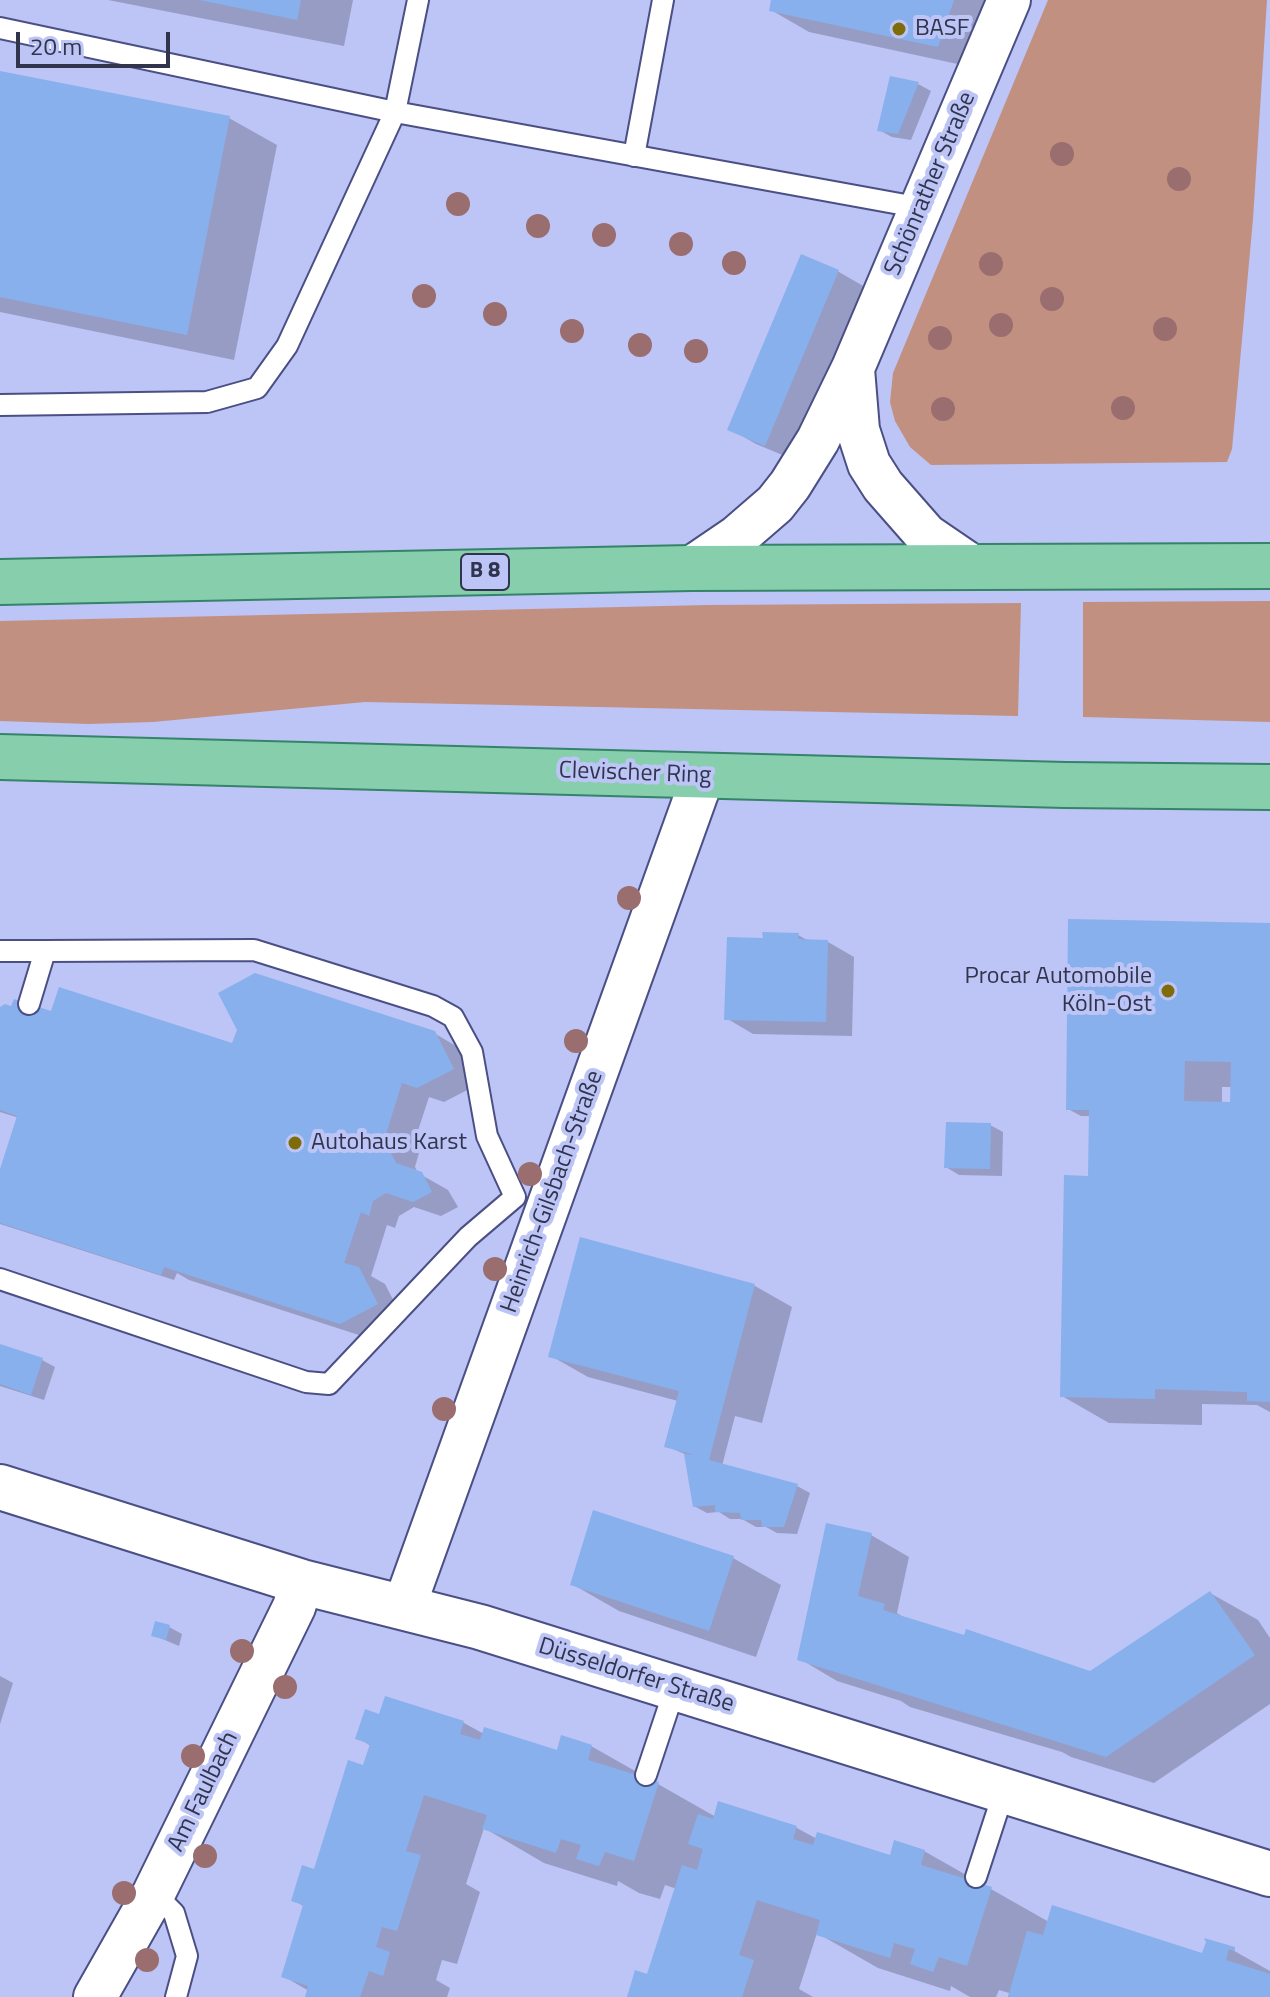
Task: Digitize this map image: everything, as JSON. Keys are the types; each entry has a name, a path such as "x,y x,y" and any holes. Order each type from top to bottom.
{"main road":[{"name":"B 8","path":"0,582 691,568 1270,566"},
{"name":"Clevischer Ring","path":"0,757 1270,787"}],"street":[{"name":"Schönrather Straße","path":"691,568 738,536 775,504 818,440 853,368 1009,0"},
{"name":"Schönrather Straße","path":"853,368 858,430 869,464 883,486 926,535 970,565"},
{"name":"Heinrich-Gilsbach-Straße","path":"404,1607 532,1201 703,776"},
{"name":"Düsseldorfer Straße","path":"0,1487 302,1582 480,1627 1270,1874"},
{"name":"Am Faulbach","path":"95,1997 154,1893 294,1607 302,1582"}],"lane":[{"path":"0,405 207,402 257,388 287,346 395,112 418,0"},
{"path":"634,156 663,0"},
{"path":"0,28 395,112 922,208"},
{"path":"0,951 254,950 433,1006 453,1017 472,1052 487,1136 532,1201 468,1237 329,1384 306,1382 0,1279"},
{"path":"29,1004 45,951"},
{"path":"646,1775 675,1688"},
{"path":"976,1877 1004,1791"},
{"path":"154,1893 174,1913 187,1956 176,1997"}],"shaded area":[{"path":"1048,0 1267,0 1253,219 1232,449 1227,462 931,465 910,447 895,421 890,402 893,373"},
{"path":"1270,601 1270,722 1083,717 1083,602"},
{"path":"1021,603 1018,716 365,702 153,722 89,724 0,721 0,621 708,605"}],"building":[{"path":"200,0 301,0 297,20"},
{"name":"BASF","path":"771,0 954,0 938,47 769,11"},
{"path":"0,71 230,116 187,335 0,297"},
{"path":"890,76 919,82 898,134 877,131"},
{"path":"801,254 839,270 765,446 727,430"},
{"path":"1068,919 1270,923 1270,1402 1247,1401 1247,1392 1155,1389 1155,1399 1060,1397 1064,1175 1088,1176 1089,1110 1066,1110","holes":["1185,1061 1231,1062 1230,1102 1184,1101"]},
{"path":"762,932 799,933 798,939 828,940 826,1022 724,1020 727,937 763,938"},
{"path":"255,973 435,1031 454,1069 417,1088 402,1083 386,1134 394,1136 390,1151 396,1163 422,1172 432,1192 413,1202 386,1193 373,1201 369,1216 361,1212 344,1263 359,1267 378,1304 340,1324 164,1267 161,1275 0,1223 0,1169 17,1116 0,1110 0,1007 5,1004 11,1006 14,999 51,1011 59,987 232,1043 237,1030 218,993"},
{"path":"946,1122 991,1123 990,1169 944,1168"},
{"path":"580,1237 755,1284 709,1460 798,1484 784,1527 762,1527 761,1520 741,1520 740,1513 715,1512 715,1505 693,1507 684,1454 695,1455 664,1447 679,1391 548,1357"},
{"path":"0,1344 43,1358 31,1395 0,1384"},
{"path":"593,1510 734,1556 709,1631 570,1585"},
{"path":"826,1523 872,1533 858,1596 885,1604 883,1610 964,1635 966,1629 1090,1671 1210,1591 1255,1655 1106,1757 797,1660"},
{"path":"155,1621 170,1625 166,1640 151,1636"},
{"path":"385,1696 464,1721 460,1734 480,1740 484,1727 557,1750 561,1735 577,1740 592,1745 588,1760 659,1782 634,1861 605,1852 599,1866 576,1859 581,1845 561,1839 556,1853 482,1829 487,1815 424,1795 406,1851 421,1855 397,1931 382,1927 376,1947 390,1952 383,1976 369,1971 360,1997 305,1997 308,1986 281,1977 303,1905 291,1901 302,1865 314,1869 348,1760 363,1765 370,1744 355,1739 365,1709 379,1714"},
{"path":"718,1801 797,1826 793,1839 813,1845 817,1832 890,1855 894,1840 925,1850 921,1865 992,1887 967,1966 939,1957 933,1972 910,1964 915,1949 894,1943 890,1958 816,1935 820,1920 757,1900 739,1955 754,1960 742,1997 627,1997 635,1970 647,1974 682,1865 697,1870 703,1849 688,1844 698,1814 713,1819"},
{"path":"1052,1905 1202,1953 1206,1942 1204,1938 1235,1947 1235,1951 1229,1949 1226,1960 1270,1974 1270,1997 1008,1997 1027,1931 1043,1935"}],"place":[{"name":"BASF","path":"899,29"},
{"name":"Procar Automobile Köln-Ost","path":"1168,991"},
{"name":"Autohaus Karst","path":"295,1143"}]}
